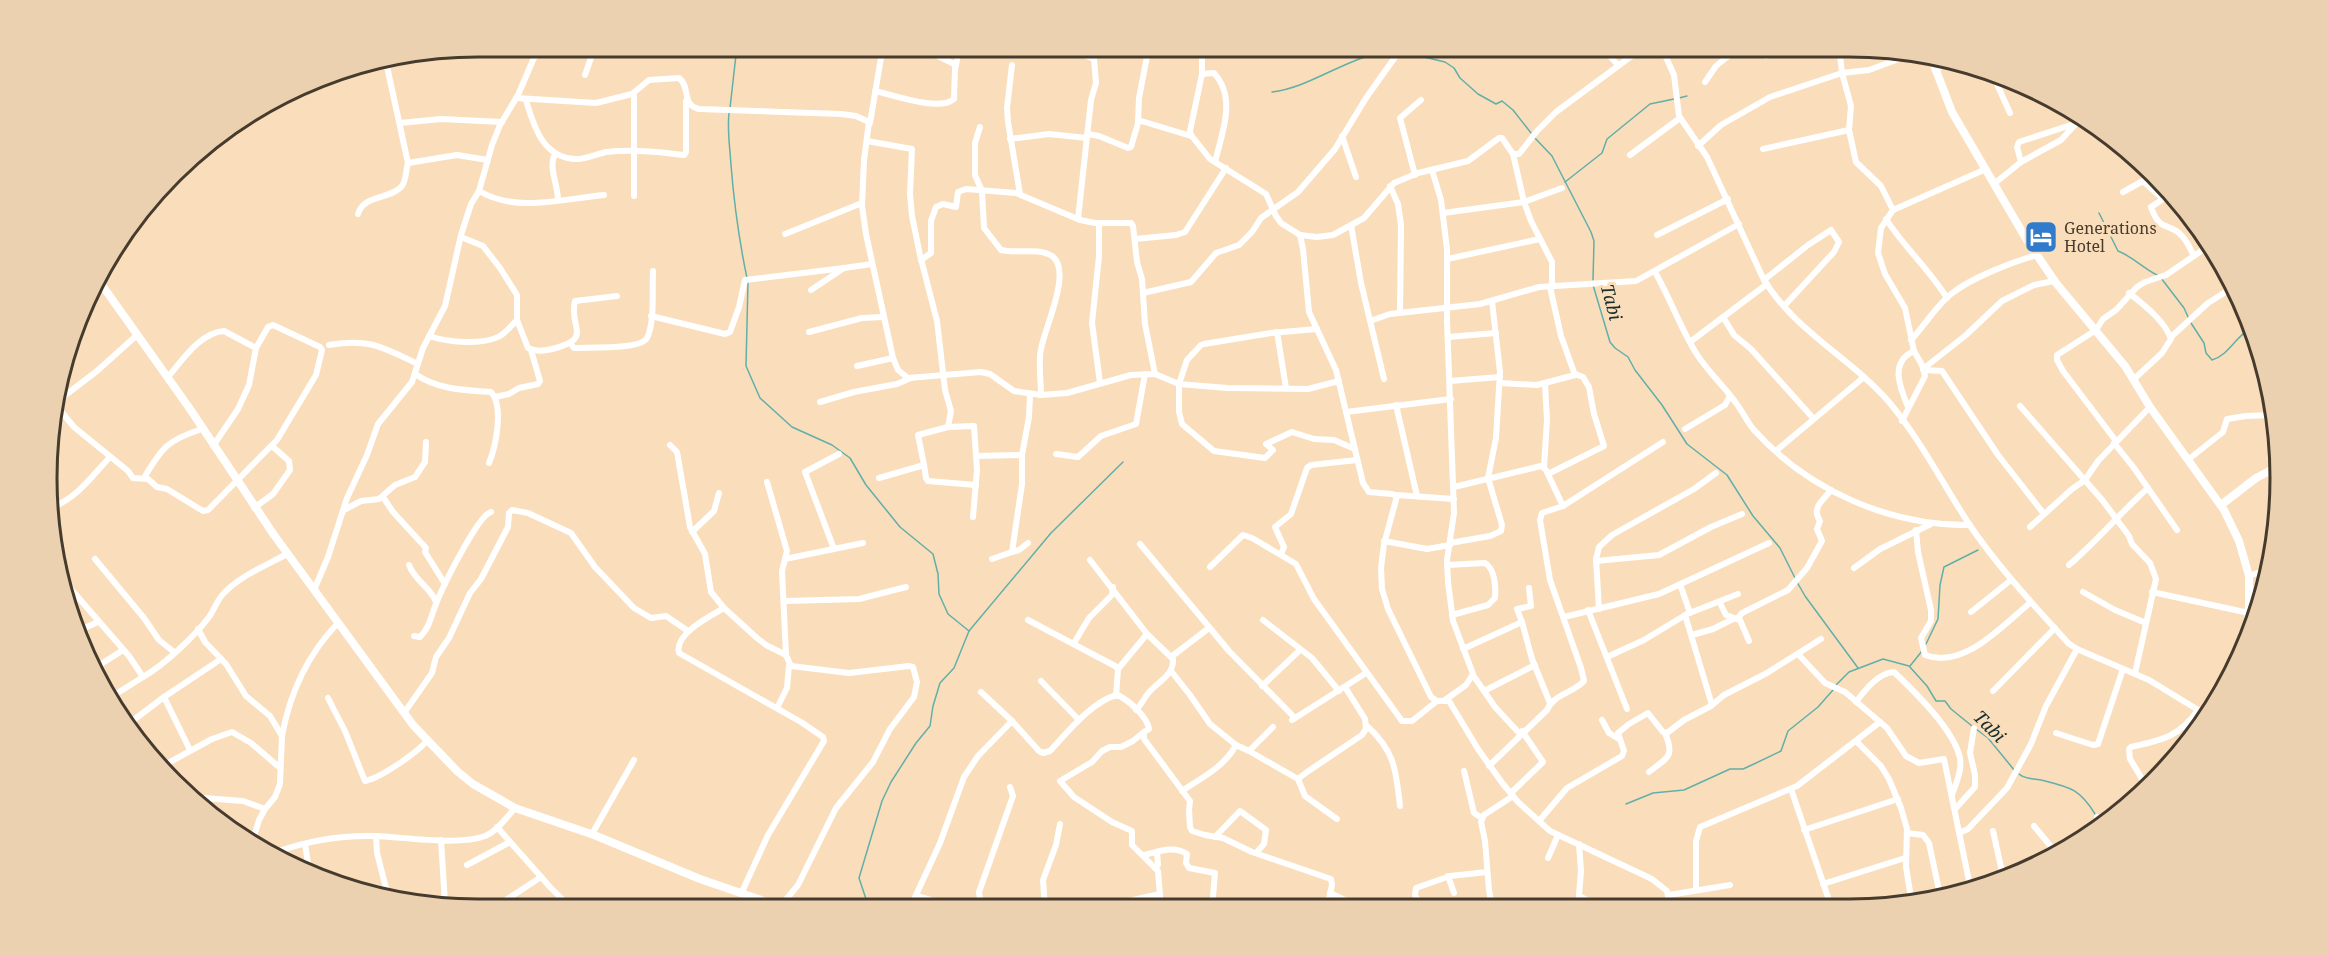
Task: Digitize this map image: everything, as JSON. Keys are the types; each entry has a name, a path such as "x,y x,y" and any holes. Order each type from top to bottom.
{"main road":[{"path":"1934,66 1952,112 2037,255 2054,281 2117,356 2150,407 2221,505 2239,542 2249,576 2249,610"},
{"path":"103,287 287,554 404,713 427,741 457,771 473,784 515,808 592,834 678,871 756,899"},
{"path":"2221,505 2256,478 2270,471"}],"street":[{"path":"314,590 378,424 407,390 429,336 445,306 471,204 479,190 502,122 536,57"},
{"path":"585,75 591,57"},
{"path":"881,57 864,160 862,204 872,264 893,358 902,375 911,378"},
{"path":"940,57 956,65"},
{"path":"875,91 934,105 949,104 954,99 958,57"},
{"path":"1078,219 1091,100 1096,83 1094,59 1089,57"},
{"path":"1010,139 1048,134 1099,136 1128,148 1131,147 1138,120 1139,98 1147,57"},
{"path":"1202,57 1202,74 1190,131 1191,136 1205,154 1215,162 1266,194 1281,223 1300,235 1328,236 1351,225 1364,218 1390,186 1414,175 1468,161 1500,138 1513,154 1524,202 1552,262 1551,287 1561,336 1575,374 1583,377 1589,387 1594,414 1604,446 1546,470 1532,467 1454,487"},
{"path":"1143,293 1191,282 1216,254 1239,245 1252,232 1261,218 1298,192 1335,149 1366,98 1396,57"},
{"path":"1611,57 1618,65"},
{"path":"1513,154 1522,152 1537,131 1556,112 1629,57"},
{"path":"1666,57 1674,75 1676,106 1680,118 1707,157 1766,282 1813,335 1839,354 1884,397 1970,525 2011,580 2077,650 2135,673 2198,710 2188,723 2172,736 2129,749 2130,759 2143,780"},
{"path":"1705,82 1716,66 1727,57"},
{"path":"1840,57 1851,106 1849,130 1856,162 1881,186 1893,210"},
{"path":"1698,146 1721,125 1764,100 1842,73 1869,70 1896,60"},
{"path":"1012,65 1007,108 1020,194"},
{"path":"358,213 361,207 372,200 403,185 408,163 387,67"},
{"path":"1936,70 1940,67"},
{"path":"1202,74 1214,73 1226,100 1224,131 1215,162"},
{"path":"516,98 593,103 634,93 649,80 679,78 684,83 686,98 686,154 635,151 605,153 580,159 564,158 555,154 545,144 535,128 526,100"},
{"path":"1997,84 2010,113"},
{"path":"634,93 634,196"},
{"path":"686,98 693,108 841,114 856,116 867,120 870,124"},
{"path":"1414,175 1401,118 1421,100"},
{"path":"400,123 441,118 502,122"},
{"path":"1630,155 1680,118"},
{"path":"1138,120 1191,136"},
{"path":"2021,162 2017,143 2074,124"},
{"path":"1995,183 2021,162 2061,140 2071,131 2074,124"},
{"path":"980,127 975,144 975,175 982,191 985,230 997,247 1005,251 1044,253 1052,256 1058,266 1060,276 1052,316 1040,351 1041,395"},
{"path":"1763,149 1849,130"},
{"path":"1342,136 1356,177"},
{"path":"867,141 912,149 911,204 921,260 937,321 945,390 951,411 948,427"},
{"path":"555,154 551,163 557,184 558,200"},
{"path":"408,163 457,155 488,160"},
{"path":"1135,239 1176,235 1185,231 1226,168"},
{"path":"1902,421 1924,381 1924,369 1914,351 1903,304 1885,274 1878,253 1881,228 1893,210 1986,169"},
{"path":"1432,170 1440,191 1447,259 1454,487 1454,523 1447,565 1452,615 1463,649 1473,669 1473,675 1499,712 1521,732 1542,762 1512,795 1482,818 1491,899"},
{"path":"2123,192 2143,182 2163,199 2151,207 2154,213 2162,226 2180,233 2194,256"},
{"path":"1390,186 1398,204 1401,225 1400,313"},
{"path":"1443,213 1524,202 1562,188"},
{"path":"921,260 931,252 932,221 936,207 943,204 956,207 958,192 966,189 1008,191 1020,194 1078,219 1100,223 1131,223 1143,293 1145,324 1155,374"},
{"path":"479,190 505,202 536,203 604,195"},
{"path":"1657,235 1728,199"},
{"path":"785,234 862,204"},
{"path":"1886,219 1898,238 1933,276 1947,298"},
{"path":"1100,223 1092,323 1100,383"},
{"path":"1370,321 1400,313 1492,301 1532,288 1636,281 1739,224"},
{"path":"1351,225 1384,379"},
{"path":"1690,342 1766,282 1808,245 1831,230 1839,243 1834,252 1785,305"},
{"path":"1300,235 1309,312 1333,359 1363,483 1369,492 1454,499"},
{"path":"461,237 483,246 517,296 517,320 528,348 531,350 540,381 495,397"},
{"path":"1447,259 1540,239"},
{"path":"2177,530 2062,371 2056,357 2096,330 2129,293 2145,282 2166,275 2203,250"},
{"path":"1911,340 1947,298 1958,289 2019,260 2037,255"},
{"path":"651,316 725,334 730,332 745,279 872,264"},
{"path":"811,290 844,268"},
{"path":"570,343 574,348 615,347 639,344 647,338 651,316 653,272"},
{"path":"1655,272 1690,342 1709,371 1755,430 1799,471 1830,490 1864,506 1931,523 1970,525"},
{"path":"1924,369 1966,335 2002,301 2034,285 2054,281"},
{"path":"2133,380 2163,353 2170,344 2171,337 2208,303 2227,291"},
{"path":"2129,293 2143,304 2171,337"},
{"path":"531,350 549,350 570,343 577,335 575,301 617,296"},
{"path":"1384,541 1427,549 1490,536 1501,531 1502,525 1488,478 1496,438 1500,380 1492,301"},
{"path":"809,332 862,318 883,317"},
{"path":"1723,317 1734,335 1751,349 1813,418"},
{"path":"429,336 463,341 494,338 517,320"},
{"path":"63,413 74,427 133,478 152,481 157,487 167,489 205,511 237,483 272,446 316,375 322,350 270,325 256,348 249,385 238,409 213,446"},
{"path":"1317,329 1277,332 1201,345 1187,360 1179,384 1181,421 1214,451 1265,458 1273,450 1266,444 1292,432 1314,439 1334,440 1355,449"},
{"path":"1910,330 1919,331"},
{"path":"166,379 196,345 219,331 224,331 256,348"},
{"path":"1277,332 1286,388"},
{"path":"1448,337 1496,333"},
{"path":"65,395 97,371 137,335"},
{"path":"329,345 355,341 382,346 418,364"},
{"path":"1908,407 1898,372 1900,362 1905,355 1914,351"},
{"path":"857,366 893,358"},
{"path":"1924,369 1942,371 1998,455 2044,514"},
{"path":"820,402 854,392 897,384 911,378 981,372 990,374 1014,391 1030,395 1067,393 1124,376 1145,374 1155,374 1179,384 1227,388 1308,389 1339,381"},
{"path":"415,374 437,386 491,392 495,397 497,432 489,462"},
{"path":"1056,454 1078,457 1101,436 1136,424 1145,374"},
{"path":"1450,381 1500,380 1545,384 1571,378 1575,374"},
{"path":"1777,450 1864,376"},
{"path":"1545,384 1546,470 1563,506"},
{"path":"1012,552 1022,484 1022,455 1029,417 1030,395"},
{"path":"1685,429 1725,405 1730,396"},
{"path":"1346,412 1451,399"},
{"path":"1396,405 1417,496"},
{"path":"2020,406 2103,501 2129,536 2132,544 2154,570 2156,579 2135,673"},
{"path":"2030,526 2085,480 2115,442 2150,407"},
{"path":"2188,459 2223,432 2227,419 2265,415"},
{"path":"973,517 976,485 974,426 948,427 918,435 928,481 976,485"},
{"path":"144,478 169,443 180,436 202,429"},
{"path":"344,510 361,501 383,497 395,485 413,479 425,462 426,442"},
{"path":"1489,766 1521,732 1547,710 1550,703 1575,689 1584,681 1550,580 1540,520 1542,513 1563,506 1663,442"},
{"path":"670,445 677,452 692,532 705,554 711,592 724,608 766,645 786,655"},
{"path":"254,508 273,494 290,470 289,461 272,446"},
{"path":"834,549 805,472 840,454"},
{"path":"976,456 1022,455"},
{"path":"58,505 77,493 110,457"},
{"path":"1281,554 1284,547 1275,527 1292,514 1307,468 1311,465 1358,460"},
{"path":"879,478 924,465"},
{"path":"1599,609 1596,561 1599,547 1612,535 1694,489 1716,473"},
{"path":"767,482 787,551 782,571 786,655 789,665 787,688 777,708"},
{"path":"2069,566 2097,540 2115,518 2148,488"},
{"path":"1692,635 1735,619 1767,599 1788,590 1807,568 1822,541 1817,529 1820,521 1816,508 1830,490"},
{"path":"692,532 714,511 719,493"},
{"path":"1396,495 1398,498 1384,541 1381,568 1382,589 1388,609 1431,697 1437,701"},
{"path":"383,497 393,512 426,548 425,552 446,584"},
{"path":"404,713 432,673 436,657 449,638 470,593 481,579 508,527 509,513 512,510 528,513 572,533 595,567 634,608 651,618 666,616 688,631"},
{"path":"414,636 420,637 430,624 436,602 477,524 486,513 491,512"},
{"path":"1596,561 1659,555 1742,514"},
{"path":"1854,568 1880,549 1931,523"},
{"path":"1916,531 1918,552 1931,610 1931,621 1921,638 1925,655 1933,658 1971,652 2031,602"},
{"path":"1210,567 1243,536 1252,538 1281,554 1300,569 1314,599 1402,721 1412,721 1437,701 1445,700 1466,685 1473,675"},
{"path":"785,559 863,543"},
{"path":"992,559 1019,550 1028,543"},
{"path":"1564,617 1648,598 1769,543"},
{"path":"1140,544 1209,628 1293,719 1366,673"},
{"path":"117,694 156,670 198,629 225,592 247,576 287,554"},
{"path":"95,560 144,618 159,640 174,652"},
{"path":"1090,560 1147,634 1172,657 1170,671 1148,693 1136,710"},
{"path":"1447,565 1485,563 1491,569 1496,588 1495,598 1488,605 1452,615"},
{"path":"410,565 413,574 430,591 436,602"},
{"path":"2249,576 2259,572"},
{"path":"1971,612 2011,580"},
{"path":"1680,584 1712,705"},
{"path":"784,601 859,599 906,587"},
{"path":"1074,643 1089,618 1112,596 1113,587"},
{"path":"1529,588 1531,606 1517,609 1534,665 1550,703"},
{"path":"72,591 143,677"},
{"path":"2083,592 2115,610 2146,623"},
{"path":"2152,592 2248,614"},
{"path":"1607,657 1644,640 1687,614 1720,603 1738,594"},
{"path":"1720,603 1726,615 1741,623 1749,641"},
{"path":"724,608 688,631 679,647 679,653 815,731 823,737 824,741 768,835 741,894"},
{"path":"1588,610 1627,709"},
{"path":"1028,620 1118,669"},
{"path":"1263,620 1321,668 1339,691"},
{"path":"85,628 99,622"},
{"path":"1463,649 1522,622"},
{"path":"255,835 265,809 275,797 280,784 282,736 287,708 297,681 324,638 338,623"},
{"path":"1172,657 1209,628"},
{"path":"1994,692 2055,628"},
{"path":"198,629 246,696 276,723 282,736"},
{"path":"1116,696 1118,669 1147,634"},
{"path":"1665,733 1712,705 1724,695 1821,639"},
{"path":"100,665 123,650"},
{"path":"1262,686 1300,650"},
{"path":"1959,833 1968,829 2007,788 2031,744 2046,706 2077,650"},
{"path":"1798,654 1825,683 1841,689 1887,728 1906,756 1925,763 1944,759 1969,882"},
{"path":"134,720 164,697 221,659"},
{"path":"789,665 849,673 909,666 915,669 917,682 914,697 890,729 873,762 836,808 789,899"},
{"path":"1484,691 1534,665"},
{"path":"2056,733 2093,745 2098,744 2123,669"},
{"path":"1170,671 1210,724 1236,745 1298,779 1305,796 1337,819"},
{"path":"1856,702 1869,686 1890,672 1894,672 1904,681 1942,725 1956,747 1960,771 1952,796"},
{"path":"1041,681 1079,720"},
{"path":"1345,687 1366,725 1388,748 1395,763 1400,806"},
{"path":"981,692 1043,753 1050,751 1079,720 1110,697 1123,698 1136,710 1148,724 1149,729 1133,741 1102,751 1096,758 1060,781 1074,797 1112,822 1131,829 1133,832 1132,845 1158,871 1160,899"},
{"path":"164,697 190,750"},
{"path":"328,698 345,731 365,781 421,748 427,741"},
{"path":"1445,700 1452,704 1489,766 1512,795 1550,831 1652,879 1663,887 1669,899"},
{"path":"1539,821 1567,788 1622,756 1624,751 1619,739 1620,731 1645,714 1650,715 1665,733 1671,749 1668,757 1649,772"},
{"path":"1602,720 1609,733 1619,739"},
{"path":"915,899 940,843 964,777 978,756 1012,722"},
{"path":"1696,890 1696,841 1700,827 1791,789 1880,722"},
{"path":"1298,779 1362,735 1366,725"},
{"path":"1249,751 1273,727"},
{"path":"1954,809 1975,788 1970,753 1974,728"},
{"path":"169,764 190,750 227,732 235,732 279,767"},
{"path":"1144,732 1147,744 1190,801 1188,810 1192,831 1223,837 1256,853 1327,877 1332,882 1329,899"},
{"path":"1856,741 1881,766 1898,799 1907,825 1905,858 1909,894"},
{"path":"1182,791 1220,766 1236,745"},
{"path":"592,834 634,760"},
{"path":"1464,771 1474,813 1482,818"},
{"path":"980,899 979,892 1013,796 1010,787"},
{"path":"1791,789 1828,899"},
{"path":"204,798 243,801 265,809"},
{"path":"1804,830 1898,799"},
{"path":"281,850 305,843 346,836 441,840 476,838 488,834 515,808"},
{"path":"1215,837 1240,811 1266,830 1264,844 1256,853"},
{"path":"1045,899 1043,880 1056,845 1060,824"},
{"path":"2034,826 2051,847"},
{"path":"497,827 562,899"},
{"path":"1993,831 2002,870"},
{"path":"1907,833 1923,835 1929,843 1939,889"},
{"path":"1548,858 1558,835"},
{"path":"376,836 377,853 386,889"},
{"path":"441,840 445,897"},
{"path":"467,865 510,842"},
{"path":"305,843 308,863"},
{"path":"1579,844 1581,871 1579,899"},
{"path":"1144,855 1179,850 1186,854 1189,868 1215,873 1213,899"},
{"path":"1155,868 1158,865 1157,852"},
{"path":"1823,884 1905,858"},
{"path":"1418,899 1414,890 1448,876 1488,872"},
{"path":"1448,876 1454,893"},
{"path":"507,899 541,877"},
{"path":"1669,895 1730,885"},
{"path":"1330,893 1343,899"},
{"path":"1137,899 1160,894"},
{"path":"917,896 927,899"},
{"path":"1579,896 1585,899"}],"waterway":[{"path":"730,108 736,57"},
{"name":"Tabi","path":"1272,92 1303,84 1366,57"},
{"name":"Tabi","path":"1424,57 1445,62 1454,68 1460,78 1478,94 1496,104 1502,101 1513,110 1531,133"},
{"path":"1679,98 1687,96"},
{"path":"1565,182 1602,153 1607,139 1650,104 1674,99"},
{"path":"729,113 728,132 734,193 747,278"},
{"name":"Tabi","path":"1534,137 1552,156 1591,232 1594,241 1593,280"},
{"path":"2099,213 2118,251 2157,275"},
{"path":"2161,278 2184,308 2189,319"},
{"path":"748,282 746,366 760,398 792,427 832,445 850,458 866,485 900,527 933,554 938,574 939,594 948,614 969,631"},
{"name":"Tabi","path":"1593,285 1610,342 1628,357 1687,444 1727,475 1753,516 1780,548 1795,578"},
{"path":"2191,323 2212,360 2223,354 2244,333"},
{"path":"866,899 859,878 882,801 891,782 930,726 940,683 954,668 969,631 1051,533 1123,462"},
{"path":"1926,644 1938,619 1940,585 1944,567 1978,550"},
{"name":"Tabi","path":"1797,582 1858,668"},
{"path":"1910,666 1922,651"},
{"name":"Tabi","path":"1835,686 1849,672 1883,659 1909,666 1927,686 1936,701 1945,701 1972,726"},
{"path":"1626,804 1653,793 1684,790 1730,769 1743,769 1781,751 1788,731 1818,707 1833,690"},
{"name":"Tabi","path":"1976,729 1988,738 2015,771"},
{"name":"Tabi","path":"2019,774 2072,790 2084,799 2095,814"}],"place":[{"name":"Generations Hotel","path":"2041,237"}]}
